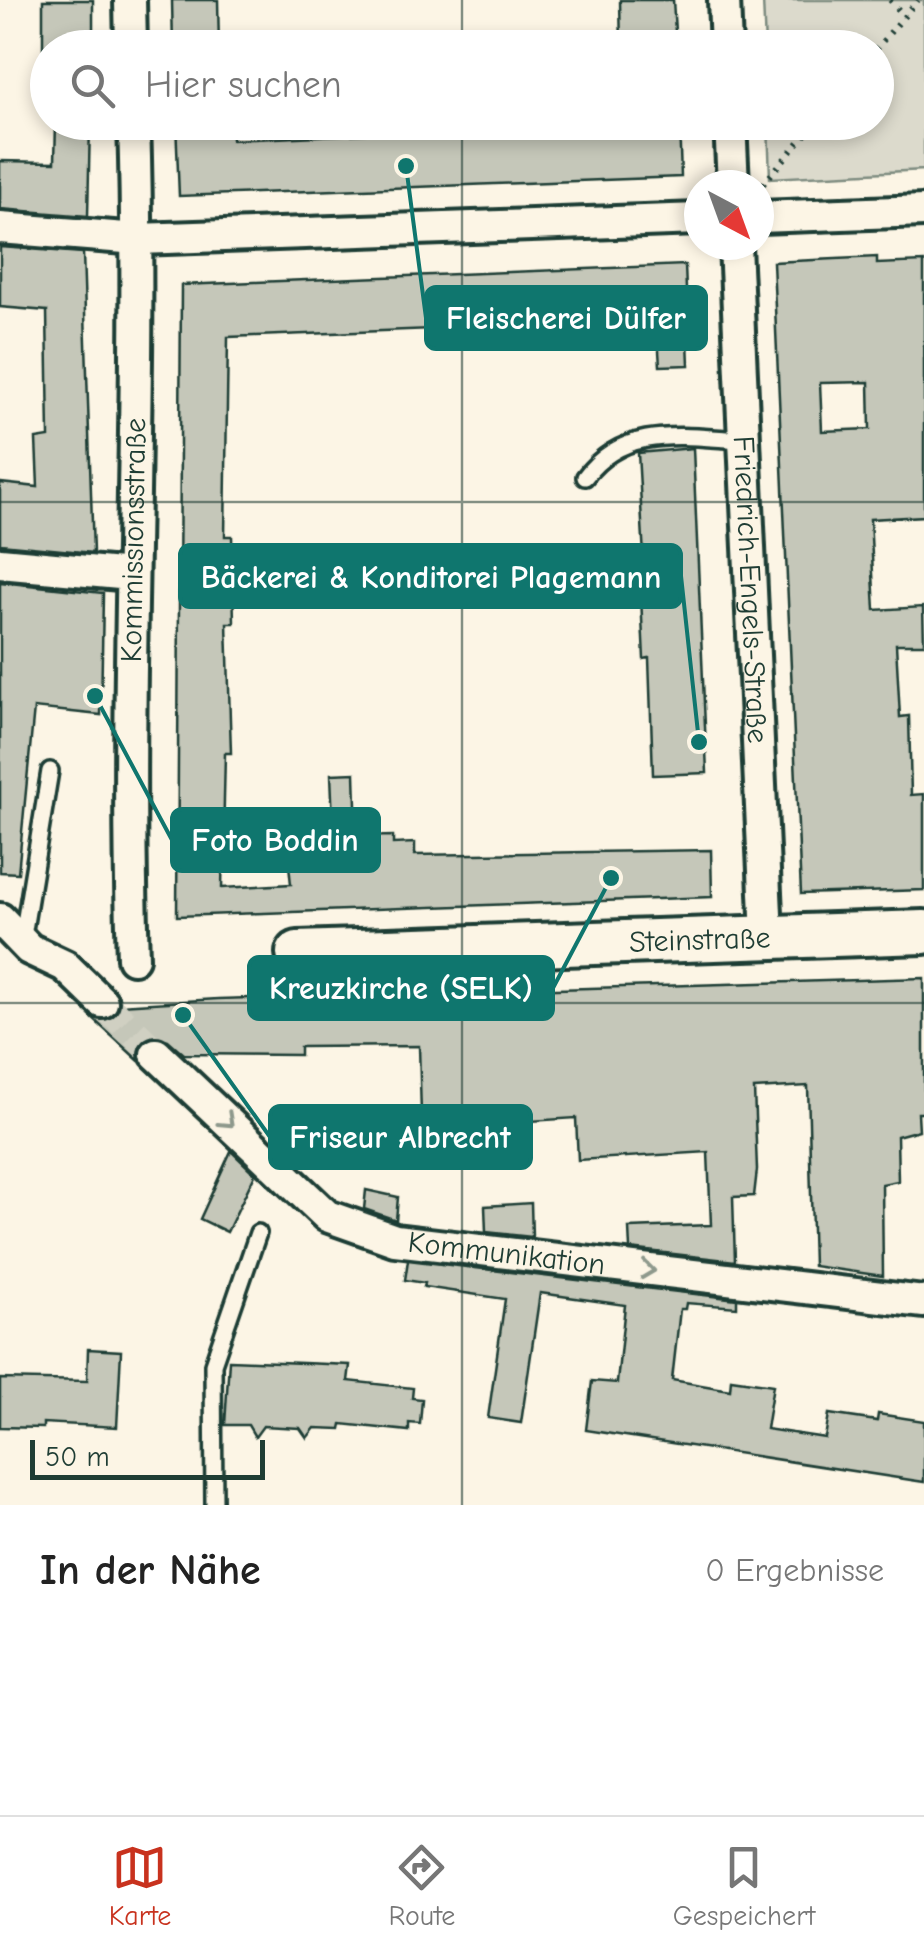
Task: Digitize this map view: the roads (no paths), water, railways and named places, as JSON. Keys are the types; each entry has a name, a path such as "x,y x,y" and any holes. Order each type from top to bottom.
{"main road":[{"name":"Steinstraße","path":"298,953 924,932"}],"street":[{"path":"130,0 131,30"},
{"path":"724,0 725,30"},
{"name":"Kommissionsstraße","path":"133,958 131,575 138,239 135,140"},
{"path":"731,140 732,170"},
{"path":"774,216 924,211"},
{"path":"0,228 138,239 684,220"},
{"name":"Friedrich-Engels-Straße","path":"737,260 766,936"},
{"path":"0,562 131,575"},
{"path":"0,919 22,942 65,966 102,1002"},
{"name":"Kommunikation","path":"156,1054 327,1216 395,1240 924,1302"}],"lane":[{"path":"585,478 608,450 628,441 744,440"},
{"path":"22,942 50,771"},
{"path":"214,1505 213,1364 258,1233"}],"tunnel":[{"path":"102,1002 156,1054"}],"place":[{"name":"Fleischerei Dülfer","path":"406,166"},
{"name":"Foto Boddin","path":"95,696"},
{"name":"Bäckerei & Konditorei Plagemann","path":"699,742"},
{"name":"Kreuzkirche (SELK)","path":"611,878"},
{"name":"Friseur Albrecht","path":"183,1015"}]}
